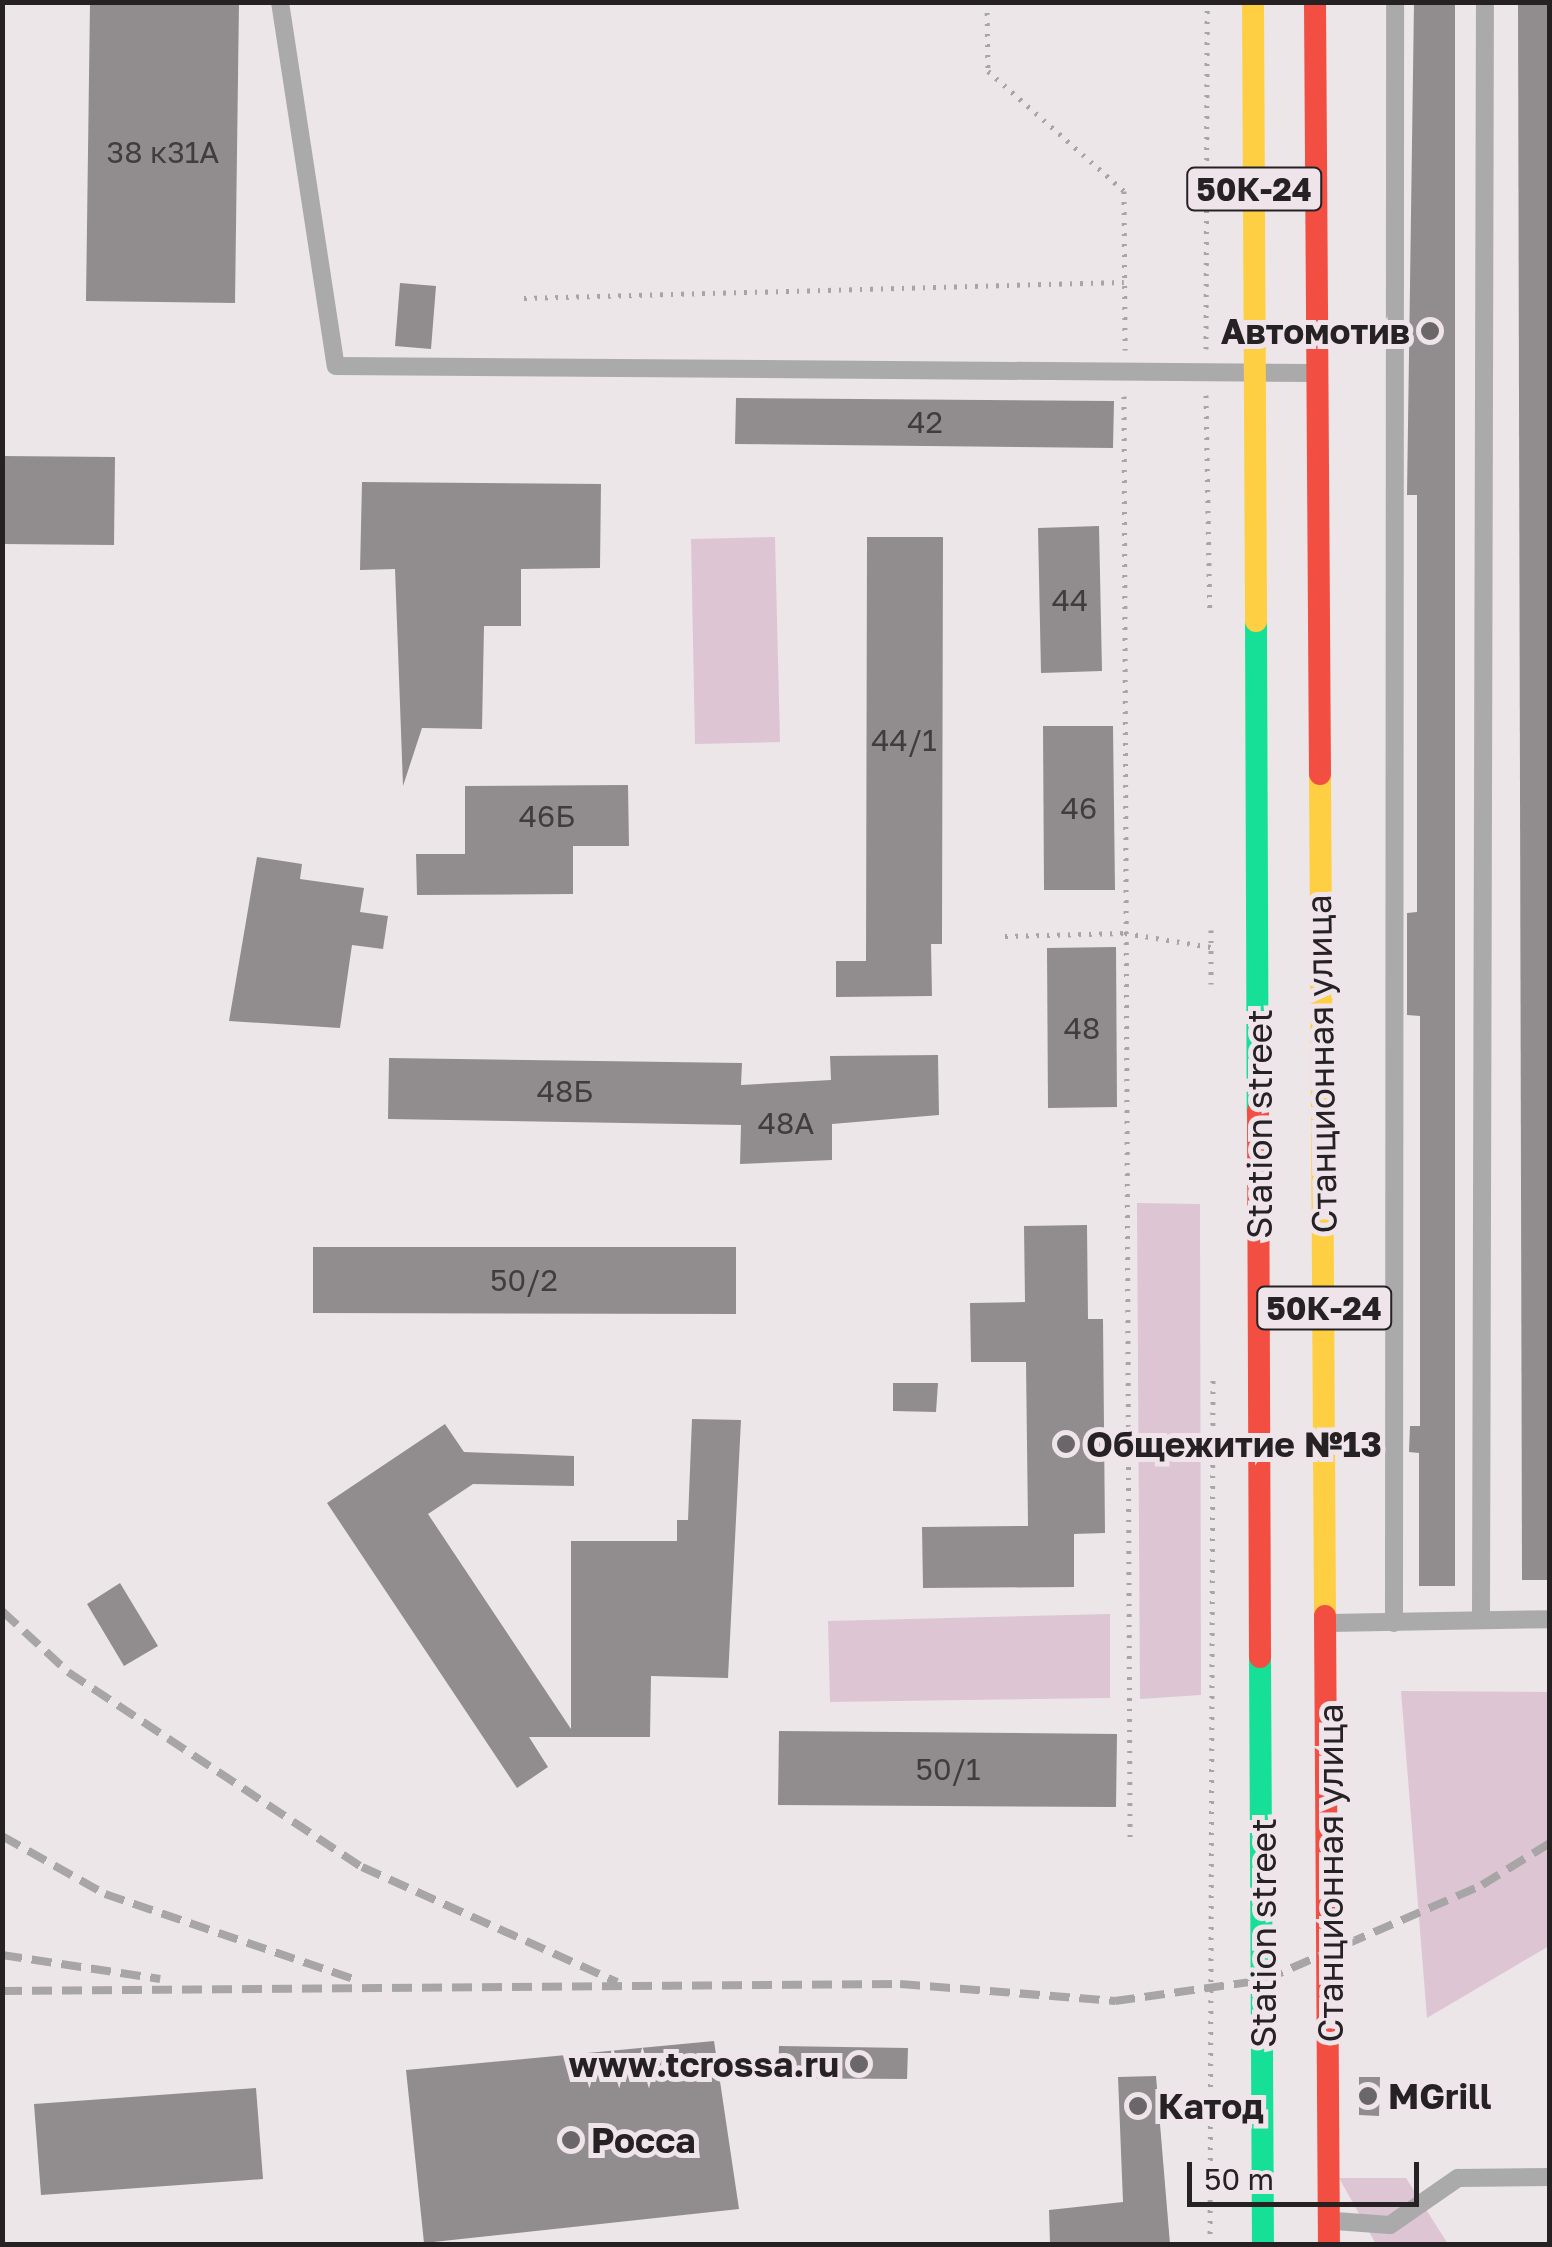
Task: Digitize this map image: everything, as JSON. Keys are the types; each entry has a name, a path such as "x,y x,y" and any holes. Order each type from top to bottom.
{"main road":[{"name":"Station street","path":"1253,2 1263,2244"},
{"name":"Станционная улица","path":"1315,2 1329,1622 1329,2233"}],"lane":[{"path":"280,2 336,366 1206,376 1316,372"},
{"path":"1394,1623 1395,2"},
{"path":"1481,1616 1485,2"},
{"path":"1329,1622 1394,1623 1481,1616 1550,1618"},
{"path":"1329,2233 1390,2224 1458,2178 1550,2177"},
{"path":"1329,2233 1341,2244"}],"path":[{"path":"987,2 988,72 1124,191 1130,1843"},
{"path":"1207,2 1210,623"},
{"path":"524,298 1124,282"},
{"path":"1211,909 1212,1003"},
{"path":"1005,936 1125,933 1211,947"},
{"path":"1210,2244 1213,1367"}],"shaded area":[{"path":"775,537 780,742 695,744 691,539"},
{"path":"1137,1203 1200,1204 1201,1695 1140,1699"},
{"path":"1110,1614 1110,1698 830,1702 828,1621"},
{"path":"1401,1691 1549,1692 1549,1946 1427,2018"},
{"path":"1339,2178 1406,2178 1448,2244 1376,2244"}],"building":[{"path":"90,2 239,2 235,303 86,301"},
{"path":"1414,2 1455,2 1455,1586 1419,1586 1419,1453 1409,1452 1410,1426 1420,1426 1420,1016 1407,1015 1407,913 1417,912 1417,495 1407,495"},
{"path":"1518,2 1550,2 1550,1580 1522,1580"},
{"path":"400,283 436,286 431,349 395,346"},
{"path":"736,398 1114,401 1113,448 735,444"},
{"path":"2,456 115,457 114,545 2,544"},
{"path":"362,482 601,484 600,568 521,569 521,626 484,626 482,729 422,728 403,786 395,569 360,570"},
{"path":"1099,526 1102,671 1041,673 1038,528"},
{"path":"867,537 943,537 942,944 931,944 932,996 836,997 836,961 866,961"},
{"path":"1043,726 1113,726 1115,890 1044,890"},
{"path":"628,785 629,846 573,846 573,894 417,895 416,854 465,854 465,786"},
{"path":"257,857 302,864 300,879 364,888 360,912 388,916 383,949 352,945 340,1028 229,1021"},
{"path":"1116,947 1117,1107 1048,1108 1047,948"},
{"path":"938,1055 939,1115 832,1124 832,1160 740,1164 741,1125 388,1119 389,1058 742,1063 741,1085 831,1080 830,1056"},
{"name":"Общежитие №13","path":"1087,1225 1088,1319 1103,1319 1105,1533 1074,1534 1074,1587 923,1588 922,1527 1028,1526 1026,1362 971,1362 970,1303 1025,1302 1024,1226"},
{"path":"313,1247 736,1247 736,1314 313,1313"},
{"path":"893,1383 938,1383 936,1412 893,1411"},
{"path":"692,1419 741,1420 728,1678 651,1676 650,1737 529,1737 548,1767 517,1788 327,1503 445,1424 464,1452 574,1456 574,1486 473,1484 428,1514 571,1729 571,1541 677,1541 677,1520 688,1520"},
{"path":"120,1583 158,1646 124,1666 87,1604"},
{"path":"779,1731 1117,1734 1116,1807 778,1805"},
{"name":"Росса","path":"714,2041 739,2209 424,2243 406,2070"},
{"name":"Росса","path":"779,2046 908,2048 907,2079 778,2078"},
{"path":"1156,2076 1170,2244 1050,2244 1049,2210 1123,2202 1118,2077"},
{"name":"MGrill","path":"1359,2077 1380,2077 1379,2116 1359,2115"},
{"path":"256,2088 263,2179 41,2195 34,2104"}],"railway":[{"path":"2,1611 68,1672 362,1867 617,1982"},
{"path":"2,1836 105,1894 359,1981"},
{"path":"2,1991 900,1984 1115,2001 1264,1980 1482,1885 1550,1843"},
{"path":"2,1955 160,1979"}],"traffic: fast":[{"path":"1256,621 1258,1111"},
{"path":"1260,1657 1263,2244"}],"traffic: slow":[{"path":"1253,2 1256,621"},
{"path":"1320,774 1325,1616"}],"traffic: jam":[{"path":"1315,2 1320,774"},
{"path":"1258,1111 1260,1657"},
{"path":"1325,1616 1329,2244"}],"place":[{"name":"Автомотив","path":"1430,331"},
{"name":"Общежитие №13","path":"1066,1444"},
{"name":"www.tcrossa.ru","path":"859,2064"},
{"name":"MGrill","path":"1368,2096"},
{"name":"Катод","path":"1138,2106"},
{"name":"Росса","path":"571,2140"}]}
